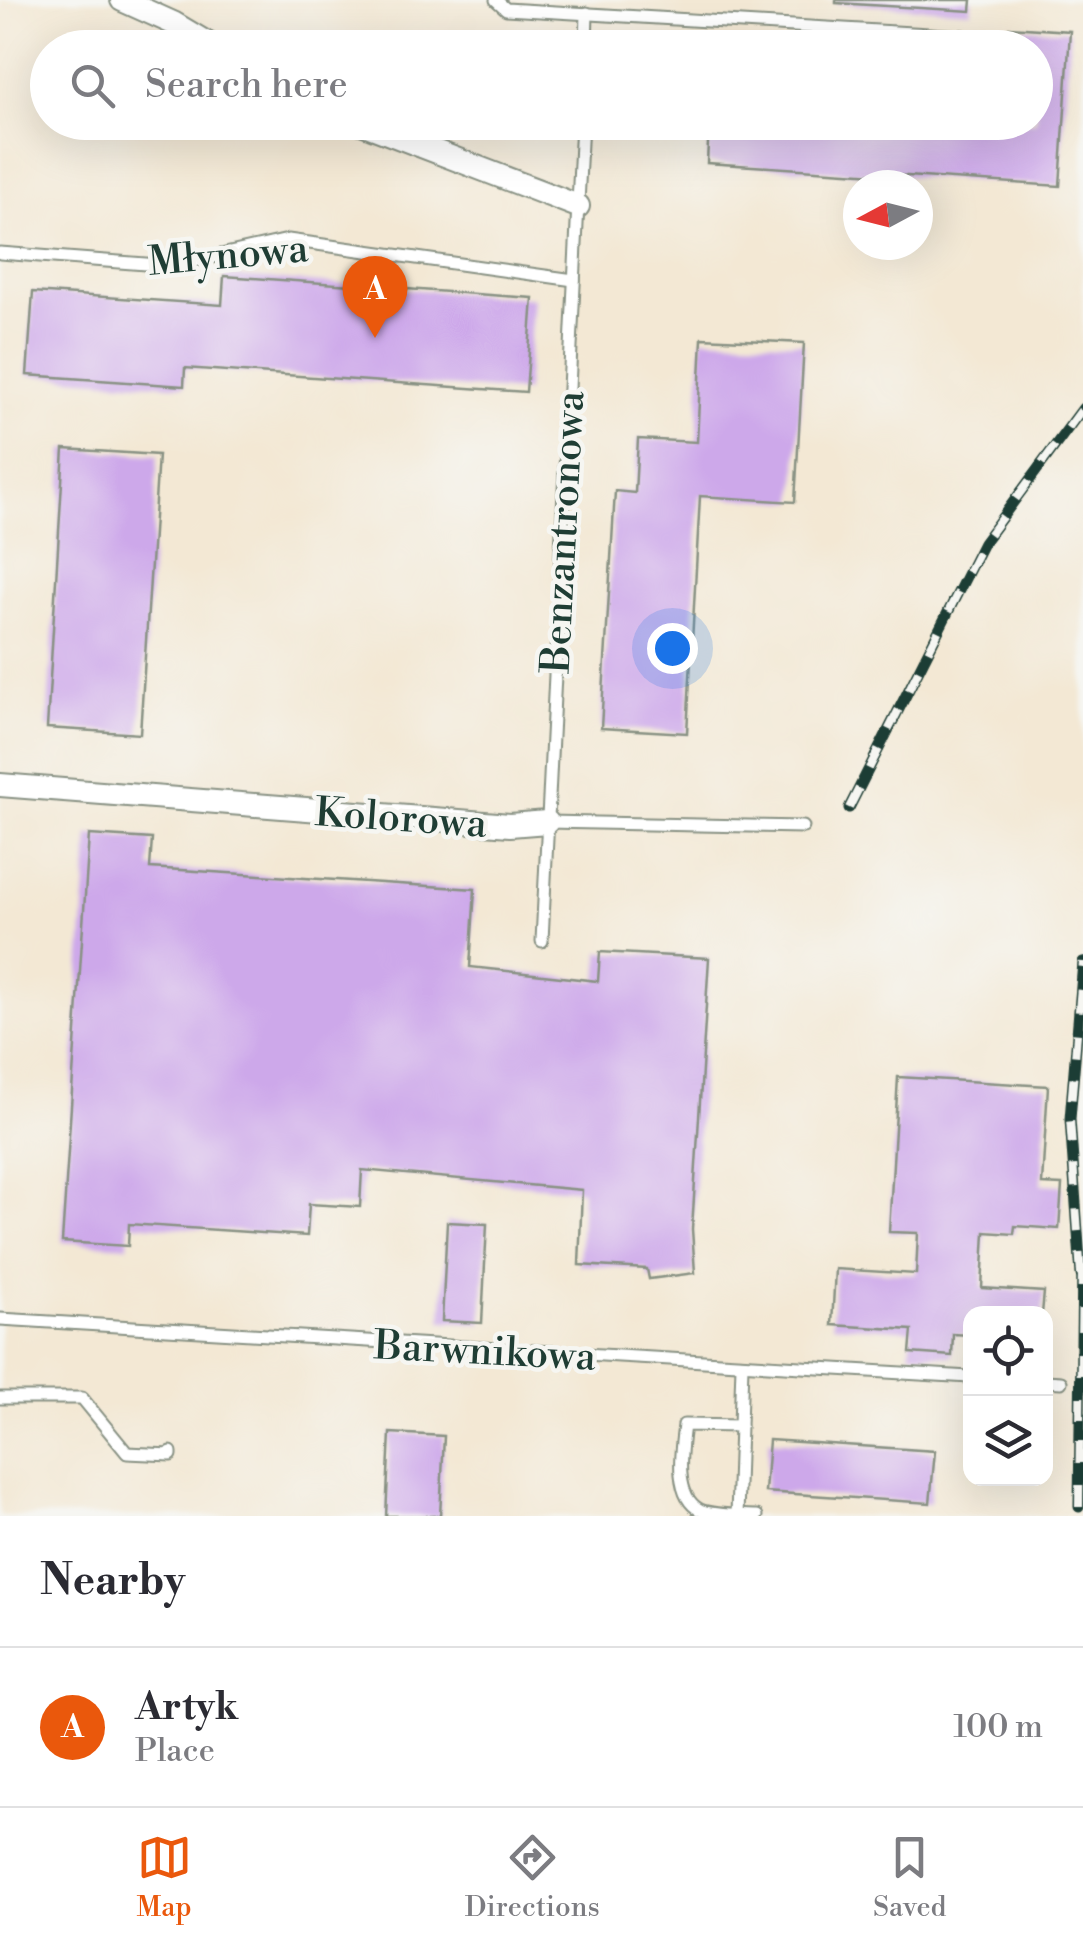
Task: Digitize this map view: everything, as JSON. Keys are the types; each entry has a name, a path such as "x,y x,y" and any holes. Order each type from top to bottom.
{"street":[{"path":"122,0 186,30"},
{"path":"405,140 578,206"},
{"name":"Kolorowa","path":"0,785 491,824 548,822"}],"lane":[{"path":"496,0 506,9 861,30"},
{"path":"587,30 588,14"},
{"name":"Benzantronowa","path":"542,941 581,140"},
{"name":"Młynowa","path":"0,253 172,266 288,240 574,280"},
{"name":"Kolorowa","path":"548,822 803,828"},
{"name":"Barwnikowa","path":"0,1319 963,1378"},
{"path":"737,1515 742,1365"},
{"path":"1053,1382 1062,1382"},
{"path":"0,1398 82,1398 127,1453 171,1456 171,1452"},
{"path":"740,1426 684,1426 680,1462 690,1502 702,1512 757,1516"}],"building":[{"path":"836,0 972,0 971,11"},
{"path":"1009,27 1070,31 1060,186 933,178 933,170 843,172 707,163 708,140 1053,140 1053,30 1009,30"},
{"path":"224,276 533,298 526,392 185,368 184,386 27,375 33,292 222,305"},
{"path":"702,338 804,343 795,502 700,496 687,733 601,728 615,491 635,493 638,439 697,442"},
{"path":"64,449 158,455 140,734 47,728"},
{"path":"89,835 152,839 150,868 475,889 470,967 598,981 600,952 709,958 692,1229 695,1273 649,1279 647,1269 579,1265 582,1190 362,1170 360,1207 309,1204 307,1236 129,1224 128,1246 62,1242"},
{"path":"898,1077 1048,1086 1042,1184 1062,1185 1059,1229 1015,1226 1014,1234 985,1232 982,1288 1044,1292 1043,1306 963,1306 963,1335 953,1334 952,1356 910,1353 912,1330 832,1325 835,1269 916,1274 918,1233 889,1232"},
{"path":"447,1222 487,1224 482,1323 442,1321"},
{"path":"390,1433 444,1436 440,1516 386,1516"},
{"path":"769,1440 935,1451 930,1503 765,1492"}],"railway":[{"path":"849,808 983,543 1083,408"},
{"path":"1081,1275 1070,1119 1083,962"},
{"path":"1079,1507 1082,1262"}],"place":[{"name":"Artyk","path":"375,338"}]}
